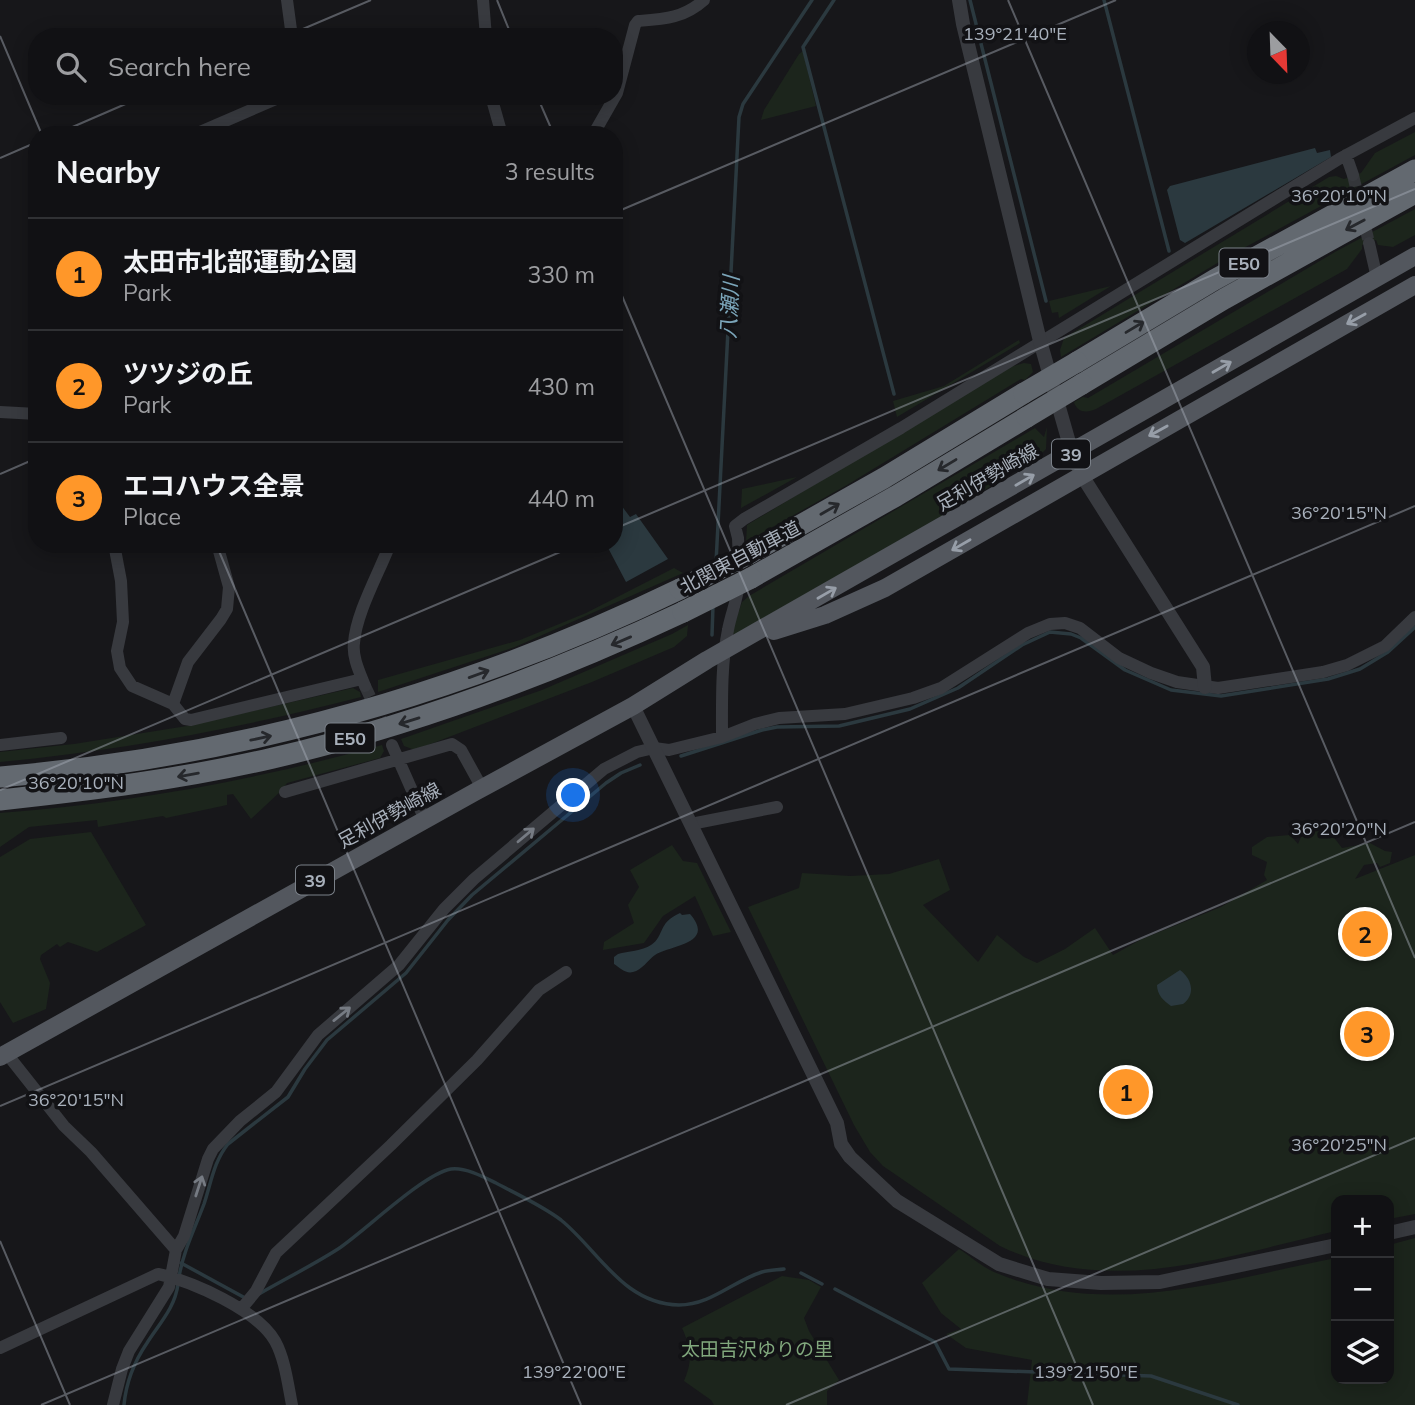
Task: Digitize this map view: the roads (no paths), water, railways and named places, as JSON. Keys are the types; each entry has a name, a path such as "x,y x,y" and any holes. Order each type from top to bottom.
{"highway":[{"name":"北関東自動車道","path":"0,777 67,772 190,753 268,736 363,712 445,686 561,643 680,589 749,554 884,478 1214,280 1415,170"},
{"name":"北関東自動車道","path":"0,800 130,785 234,766 332,743 453,707 584,657 751,578 896,496 1272,272 1415,193"}],"main road":[{"name":"足利伊勢崎線","path":"4,1056 632,706 1415,256"},
{"name":"足利伊勢崎線","path":"725,651 754,637 857,603 1415,285"}],"street":[{"path":"287,0 291,28"},
{"path":"483,0 485,28"},
{"path":"623,70 638,21 681,16 692,11 704,0"},
{"path":"959,0 1040,341 1072,453 1082,474 1203,667 1205,687"},
{"path":"214,126 262,105"},
{"path":"494,105 499,126"},
{"path":"598,126 610,105"},
{"path":"722,737 727,631 738,597 738,538 735,526 901,428 1346,155 1415,118"},
{"path":"1346,155 1353,175"},
{"path":"1369,243 1377,278"},
{"path":"0,412 28,414"},
{"path":"116,553 124,622 117,651 120,668 132,686 173,704 181,715 191,720 364,682 354,642 362,612 386,553"},
{"path":"173,704 188,662 227,609 229,587 220,553"},
{"path":"113,1405 129,1351 165,1296 176,1250 184,1236 208,1159 214,1149 240,1121 276,1092 318,1035 399,965 443,909 481,872 604,769 637,752 653,748 669,750 722,737 754,724 779,718 861,712 929,693 957,679 1028,633 1043,625 1059,622 1080,628 1119,658 1151,673 1177,682 1205,687 1230,687 1347,666 1385,646 1415,617"},
{"path":"632,706 836,1123 841,1144 857,1166 897,1201 999,1264 1048,1279 1112,1284 1160,1282 1331,1245"},
{"path":"0,745 61,738"},
{"path":"285,792 456,744 482,788"},
{"path":"392,745 425,820"},
{"path":"691,824 777,807"},
{"path":"242,1308 256,1291 276,1253 481,1056 539,990 566,972"},
{"path":"4,1056 176,1250"},
{"path":"1394,1232 1415,1227"},
{"path":"0,1348 158,1274 242,1308 269,1333 277,1344 292,1405"}],"waterway":[{"name":"八瀬川","path":"716,563 739,117 743,104 812,0"},
{"path":"834,0 803,47 894,394"},
{"path":"970,0 1046,301"},
{"path":"1104,0 1169,251"},
{"name":"八瀬川","path":"712,635 713,606"},
{"path":"681,756 762,730 777,727 839,726 910,709 958,688 1022,645 1050,632 1081,638 1125,670 1171,690 1221,696 1328,679 1360,669 1388,652 1415,627"},
{"path":"179,1277 186,1249 216,1165 228,1144 288,1097 327,1040 406,973 448,920 472,895 606,783 640,765"},
{"path":"259,1294 338,1249 425,1181 451,1169 480,1175 561,1220 627,1286 642,1296 659,1302 691,1304 712,1297 751,1276 784,1269"},
{"path":"181,1263 247,1299"},
{"path":"801,1273 822,1284"},
{"path":"124,1405 135,1365 170,1308 178,1284"},
{"path":"835,1289 935,1342 949,1369 1151,1376 1238,1405"}],"tunnel":[{"path":"1353,175 1369,243"},
{"path":"365,686 387,733"}],"place":[{"name":"ツツジの丘","path":"1365,934"},
{"name":"エコハウス全景","path":"1367,1034"},
{"name":"太田市北部運動公園","path":"1126,1092"}],"park label":[{"name":"太田吉沢ゆりの里","path":"757,1349"}]}
